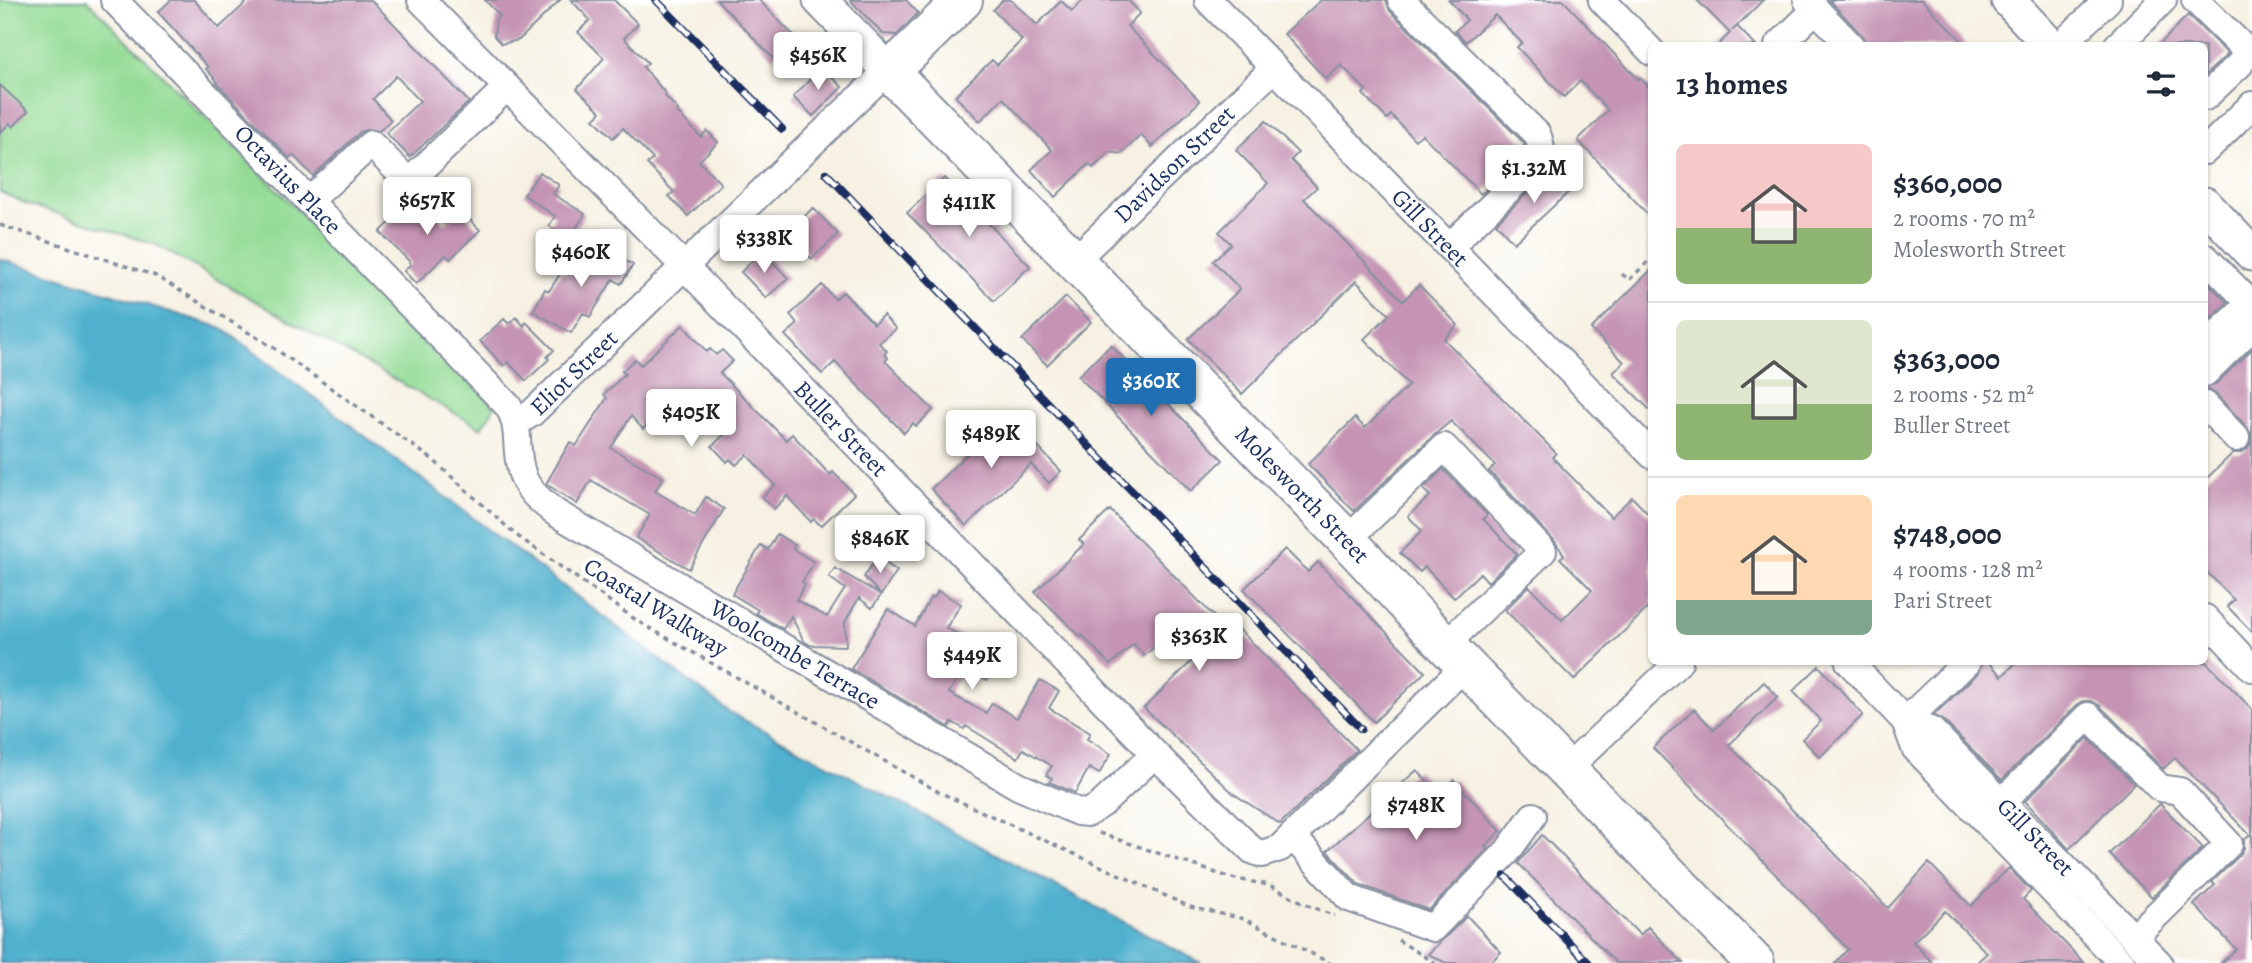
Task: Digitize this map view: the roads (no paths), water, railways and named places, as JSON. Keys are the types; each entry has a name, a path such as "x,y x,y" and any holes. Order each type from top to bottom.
{"highway":[{"name":"Eliot Street","path":"888,70 963,0"},
{"name":"Molesworth Street","path":"888,70 1755,963"}],"main road":[{"name":"Molesworth Street","path":"820,0 888,70"},
{"path":"2008,0 2047,42"},
{"path":"2208,207 2252,254"}],"street":[{"name":"Octavius Place","path":"114,0 508,406 516,423"},
{"name":"Buller Street","path":"421,0 685,267 1237,838 1262,854 1280,848 1292,836"},
{"name":"Gill Street","path":"1209,0 1648,451"},
{"path":"1401,0 1537,134 1542,145 1542,152 1536,163 1449,247"},
{"path":"1602,0 1648,48"},
{"path":"2121,42 2163,0"},
{"path":"2195,0 2241,45 2245,55 2240,64 2208,94"},
{"path":"2063,42 2096,4"},
{"path":"1781,42 1812,5 1847,42"},
{"name":"Davidson Street","path":"1075,260 1274,68"},
{"name":"Eliot Street","path":"516,423 532,413 888,70"},
{"path":"309,201 371,144 409,182 506,88"},
{"path":"2208,148 2252,105"},
{"path":"2208,261 2251,311"},
{"path":"2208,344 2251,311"},
{"path":"2208,369 2251,311"},
{"path":"2208,408 2236,438"},
{"name":"Woolcombe Terrace","path":"516,423 523,479 534,496 556,513 1018,786 1088,813 1102,804 1155,754"},
{"path":"1347,540 1444,447 1543,551 1455,655 1292,836 1349,898 1433,928 1507,852 1533,816"},
{"path":"2208,621 2252,668"},
{"path":"1567,769 1676,665"},
{"name":"Gill Street","path":"1852,665 1905,721 1915,748 2072,892 2134,937 2160,963"},
{"path":"1905,721 1963,665"},
{"path":"2002,802 2088,716 2160,788 2180,791 2229,844 2134,937"},
{"name":"Gill Street","path":"1905,721 1932,731 2002,802 2072,892 2122,963"}],"water":[{"path":"0,259 222,328 731,713 1201,963 0,963"}],"railway":[{"path":"656,0 782,129"},
{"path":"826,173 1361,729"},
{"path":"1505,876 1589,963"}]}
